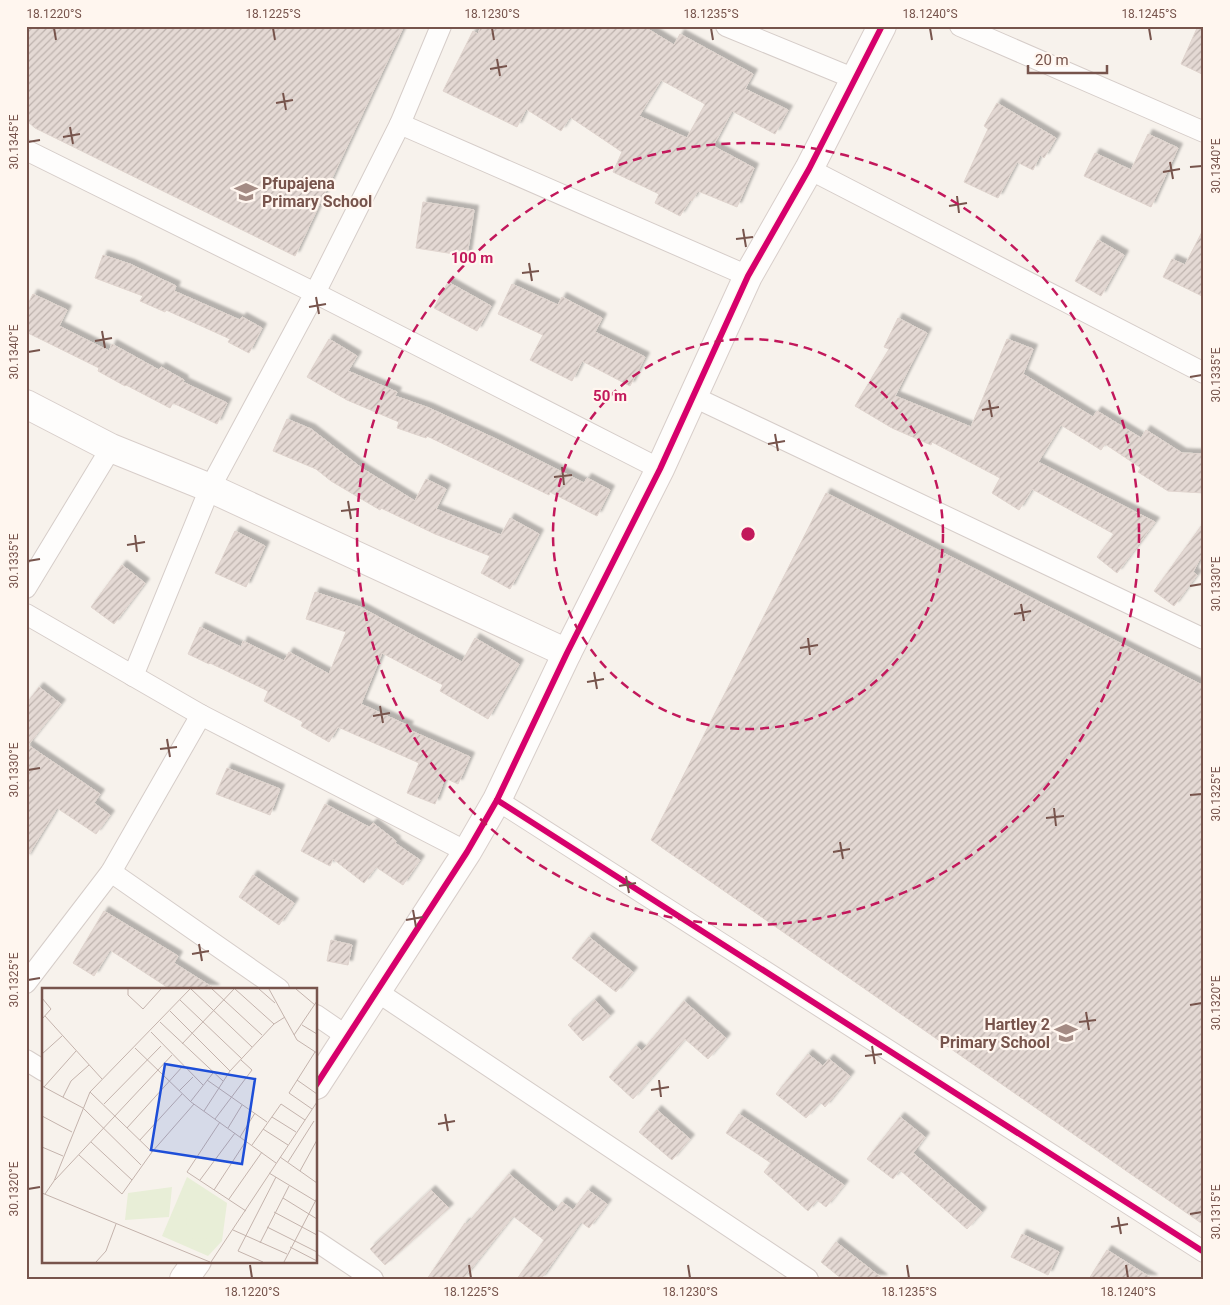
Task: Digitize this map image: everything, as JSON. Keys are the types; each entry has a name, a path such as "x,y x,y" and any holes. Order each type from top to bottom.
{"street":[{"path":"133,676 210,488 315,293 400,124 442,26"},
{"path":"726,26 855,79"},
{"path":"318,1082 467,852 497,800 567,653 660,469 748,276 809,169 882,26"},
{"path":"960,26 1204,132"},
{"path":"400,124 748,276"},
{"path":"26,150 315,293 660,469"},
{"path":"809,169 1204,373"},
{"path":"694,397 1204,639"},
{"path":"26,404 111,448 210,488 567,653"},
{"path":"26,588 111,448"},
{"path":"26,614 201,715 467,852"},
{"path":"26,983 111,872 201,715"},
{"path":"497,800 1204,1252"},
{"path":"111,872 277,988"},
{"path":"376,991 808,1279"},
{"path":"318,1016 348,1037"},
{"path":"26,1060 42,1070"},
{"path":"318,1242 372,1279"},
{"path":"184,1279 196,1262"}],"building":[{"name":"Pfupajena Primary School","path":"26,26 404,26 295,256 35,128 26,120"},
{"path":"481,26 643,26 674,45 680,34 753,74 745,89 788,110 775,134 732,111 713,146 754,168 737,207 698,191 680,216 655,203 659,194 613,172 622,152 570,117 561,131 526,109 517,127 443,91 473,31 478,34","holes":["661,80 705,104 687,138 639,116"]},
{"path":"1198,26 1204,26 1204,75 1181,64"},
{"path":"997,103 1056,138 1044,158 1040,155 1033,170 1017,162 998,198 964,182 988,129 984,126"},
{"path":"1148,134 1178,148 1151,207 1084,176 1095,153 1131,170"},
{"path":"423,202 474,210 467,256 416,248"},
{"path":"1204,228 1204,297 1163,277 1172,259 1185,265"},
{"path":"1098,240 1124,255 1101,296 1075,281"},
{"path":"103,255 130,264 176,286 174,291 240,320 242,317 262,328 249,353 228,342 230,339 166,310 165,312 140,301 143,296 95,278"},
{"path":"448,282 491,306 477,331 434,308"},
{"path":"512,284 558,305 562,297 602,318 595,332 645,357 630,386 582,361 572,381 530,360 543,335 498,314"},
{"path":"33,294 67,310 59,326 109,351 112,344 159,370 161,367 184,380 183,382 227,403 217,424 173,403 170,408 98,371 99,368 26,332 26,308"},
{"path":"898,318 927,333 895,396 971,427 1007,339 1033,349 1023,374 1093,417 1097,411 1141,438 1146,430 1182,453 1204,454 1204,493 1168,491 1138,472 1141,468 1105,444 1101,450 1061,425 1038,462 1155,522 1117,573 1097,557 1114,534 1032,489 1019,510 992,493 1000,478 932,442 931,445 892,428 855,406 889,349 884,347"},
{"path":"329,339 357,356 348,371 397,392 395,396 429,408 584,483 587,478 610,490 597,516 550,492 549,495 427,436 426,438 397,428 399,422 347,400 307,377"},
{"path":"287,419 311,429 363,469 415,501 426,479 446,489 436,509 501,535 510,518 539,534 510,589 481,573 490,556 435,534 381,508 380,510 331,481 316,469 273,451"},
{"name":"Hartley 2 Primary School","path":"826,493 1204,686 1204,1225 651,840"},
{"path":"1204,522 1204,551 1193,572 1197,575 1174,606 1154,591"},
{"path":"235,531 265,546 246,587 215,573"},
{"path":"122,565 145,583 114,624 91,607"},
{"path":"315,592 360,607 462,662 475,638 519,664 488,719 440,691 443,685 382,653 361,704 409,726 407,729 470,757 458,784 445,778 435,804 407,793 419,763 338,727 329,742 301,726 303,722 264,701 268,691 188,654 200,627 241,647 243,641 284,661 289,652 329,674 346,632 306,619"},
{"path":"39,687 61,704 28,745 100,794 94,803 110,815 96,834 57,808 26,859 26,704"},
{"path":"227,768 280,789 270,815 216,794"},
{"path":"325,804 369,827 373,823 396,841 395,843 420,860 403,885 376,867 364,883 333,859 330,866 301,851"},
{"path":"253,875 294,903 279,925 239,897"},
{"path":"104,911 178,956 174,963 213,988 168,988 110,950 94,976 73,963"},
{"path":"589,937 633,972 616,992 572,958"},
{"path":"331,940 352,945 348,965 327,961"},
{"path":"595,1000 610,1016 583,1041 568,1025"},
{"path":"684,1001 726,1038 708,1059 685,1039 633,1099 609,1077 636,1046 642,1051"},
{"path":"808,1054 823,1066 829,1059 850,1076 825,1107 820,1102 806,1118 776,1094"},
{"path":"657,1110 690,1139 672,1160 639,1132"},
{"path":"739,1114 844,1185 826,1207 817,1200 808,1211 764,1172 771,1163 726,1133"},
{"path":"900,1117 925,1137 913,1153 982,1212 967,1229 900,1170 893,1179 867,1159"},
{"path":"509,1174 554,1212 562,1202 573,1210 588,1190 607,1204 589,1228 581,1222 541,1279 517,1279 544,1240 513,1216 463,1279 427,1279 465,1223 467,1224"},
{"path":"431,1190 449,1208 385,1265 370,1249"},
{"path":"1022,1234 1059,1252 1048,1275 1011,1257"},
{"path":"836,1242 883,1279 842,1279 821,1262"},
{"path":"1107,1250 1153,1279 1089,1279"}],"cycle path":[{"path":"318,1082 467,852 497,800 567,653 660,469 748,276 809,169 882,26"},
{"path":"497,800 1204,1252"}],"place":[{"name":"Pfupajena Primary School","path":"246,192"},
{"name":"Hartley 2 Primary School","path":"1066,1033"}]}
